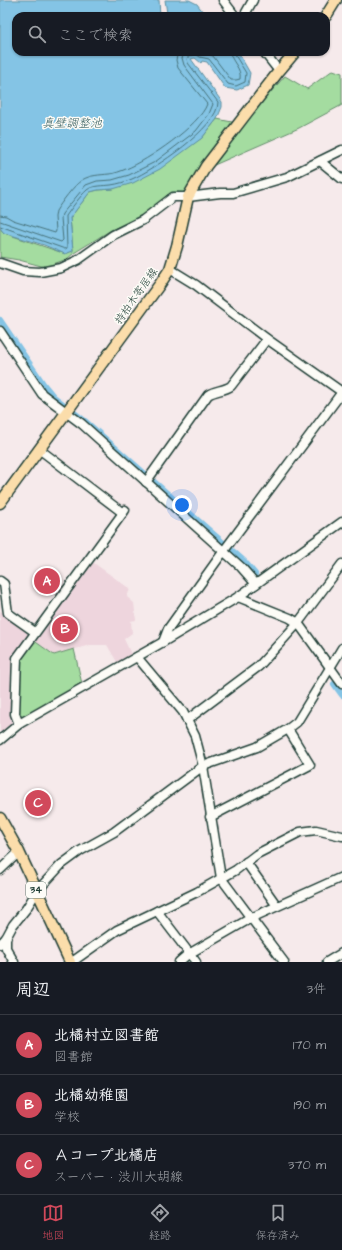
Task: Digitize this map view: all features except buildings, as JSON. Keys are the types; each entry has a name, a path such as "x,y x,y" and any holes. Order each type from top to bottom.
{"main road":[{"path":"328,12 336,0"},
{"name":"持柏木寄居線","path":"0,503 170,269 178,246 188,197 206,166 292,56"},
{"name":"34","path":"0,818 19,852 71,962"}],"street":[{"path":"223,0 232,12"},
{"path":"246,12 253,0"},
{"path":"267,56 279,71"},
{"path":"0,263 24,271 40,272 61,268 78,260 113,235 143,220 173,197 233,193 287,177 342,150"},
{"path":"320,161 342,179"},
{"path":"163,642 168,629 342,392 267,339 196,285 170,269"},
{"path":"0,332 38,389 48,399 68,409 82,424 224,551 256,584"},
{"path":"147,481 208,395 226,390 232,386 267,339"},
{"path":"19,724 15,714 17,658 124,511 39,449"},
{"path":"0,740 19,724 163,642 238,597 342,522"},
{"path":"187,720 259,666 298,623 342,564"},
{"path":"0,581 4,584 8,613 35,632"},
{"path":"238,597 290,618 298,623 342,684"},
{"path":"14,962 3,941 37,891 61,865 80,850 114,832 203,766 257,747 288,729 301,717 342,648"},
{"path":"137,657 187,720 195,736 203,766 221,878 284,962"},
{"path":"210,817 310,764 288,729"},
{"path":"71,962 117,930 197,892 236,870 257,854 300,832 316,830 342,836"},
{"path":"0,870 19,852"},
{"path":"246,862 277,906"},
{"path":"179,962 251,918 342,877"},
{"path":"157,911 196,962"},
{"path":"327,962 342,953"}],"shaded area":[{"path":"91,561 130,589 127,597 134,603 136,620 131,621 132,633 124,639 131,654 117,662 107,645 90,645 54,655 33,640"},
{"path":"0,611 31,634 16,722 0,734"}],"green space":[{"path":"333,70 342,73 342,105 299,128 205,169 186,194 177,192 167,195 158,205 141,217 111,230 67,259 45,267 0,257 0,228 4,233 66,254 73,250 70,218 90,192 113,189 190,145 202,138 217,119 242,124 285,76 307,89"},
{"path":"33,640 54,655 74,649 82,684 20,719 17,714 18,660"}],"water":[{"name":"真壁調整池","path":"0,0 159,0 160,12 12,12 12,56 240,56 250,73 248,85 237,90 225,88 207,62 202,61 201,63 195,58 191,59 222,102 222,107 217,119 202,138 160,169 133,183 113,189 90,192 70,218 73,251 65,254 44,245 4,233 0,228"},
{"path":"165,0 189,0 197,4 203,12 167,12"}],"waterway":[{"path":"0,320 53,396 85,421 244,561 255,574"},
{"path":"334,684 342,695"}],"place":[{"name":"北橘村立図書館","path":"47,581"},
{"name":"北橘幼稚園","path":"65,629"},
{"name":"Ａコープ北橘店","path":"38,803"}]}
